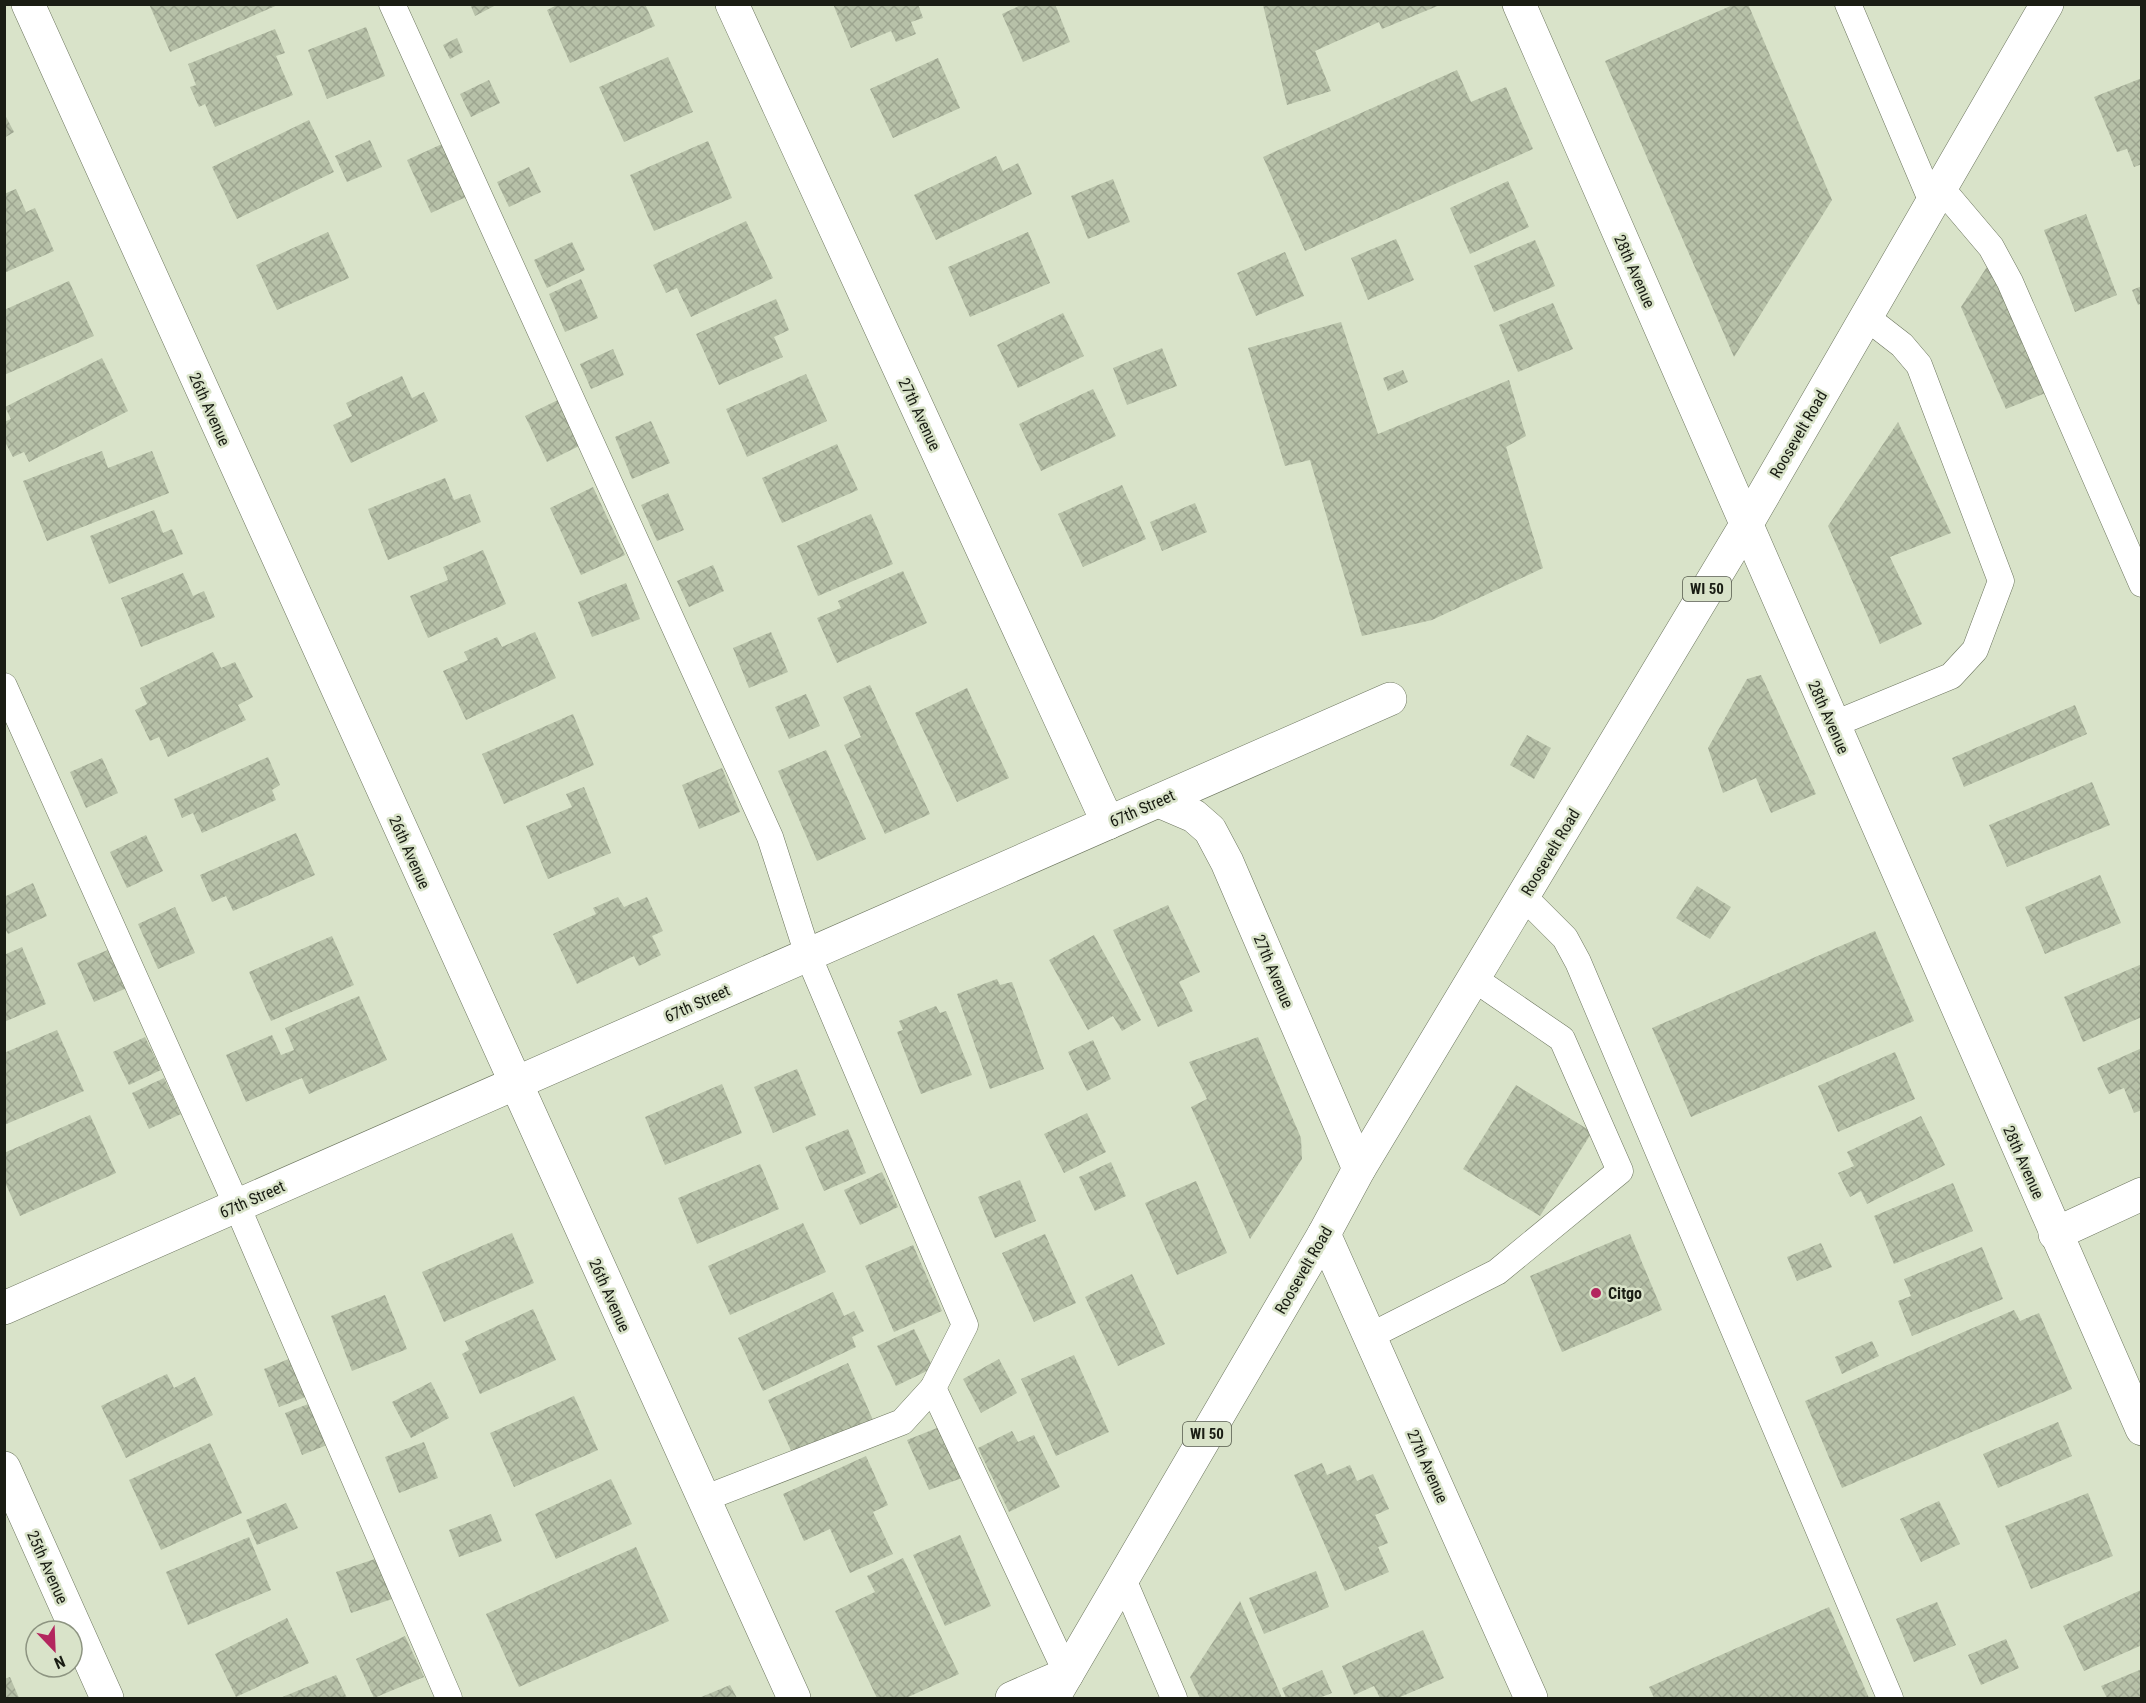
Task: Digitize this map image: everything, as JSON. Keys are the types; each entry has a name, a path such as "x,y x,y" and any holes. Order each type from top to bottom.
{"street":[{"name":"26th Avenue","path":"28,4 794,1698"},
{"name":"27th Avenue","path":"732,4 1108,823"},
{"name":"28th Avenue","path":"1519,4 1832,725 2142,1429"},
{"name":"Roosevelt Road","path":"1060,1686 1324,1234 1359,1169 1746,525 2047,4"},
{"name":"67th Street","path":"4,1308 1390,699"},
{"name":"27th Avenue","path":"1159,801 1194,816 1210,830 1227,862 1359,1169"},
{"path":"2055,1234 2142,1194"},
{"name":"27th Avenue","path":"1324,1234 1531,1698"},
{"name":"25th Avenue","path":"4,1468 107,1698"},
{"path":"1012,1698 1060,1686"}],"lane":[{"path":"392,4 770,837 808,955 965,1325 933,1388 902,1422 703,1499"},
{"path":"1848,4 1937,195 1991,247 2010,282 2142,584"},
{"path":"1832,725 1951,676 1975,650 2001,580 1919,365 1902,345 1866,317"},
{"path":"4,686 237,1206 449,1698"},
{"path":"1523,896 1565,938 1578,962 1890,1698"},
{"path":"1370,1336 1497,1272 1620,1172 1562,1039 1473,978"},
{"path":"933,1388 1060,1686"},
{"path":"1123,1579 1174,1698"}],"building":[{"path":"149,4 280,4 170,52"},
{"path":"470,4 498,4 475,16"},
{"path":"559,4 645,4 655,26 570,63 547,10"},
{"path":"833,4 918,4 923,18 911,22 916,34 896,42 891,31 851,48"},
{"path":"1023,4 1055,4 1070,42 1023,62 1002,14"},
{"path":"1735,4 1748,4 1832,200 1734,357 1605,61"},
{"path":"1263,5 1440,5 1382,29 1379,22 1315,51 1331,91 1287,105"},
{"path":"366,27 385,76 327,99 308,50"},
{"path":"275,29 285,53 276,56 293,95 215,127 205,104 199,107 190,87 196,85 188,64"},
{"path":"457,38 463,52 450,59 443,45"},
{"path":"668,57 693,112 624,142 599,87"},
{"path":"938,58 960,108 893,138 870,89"},
{"path":"1457,70 1471,102 1506,87 1533,149 1305,251 1263,157"},
{"path":"2142,78 2142,164 2134,167 2127,149 2117,152 2094,97"},
{"path":"489,80 500,103 471,117 460,94"},
{"path":"4,113 14,132 4,138"},
{"path":"309,120 334,172 237,219 212,167"},
{"path":"370,140 382,167 347,182 335,156"},
{"path":"708,141 732,198 654,231 630,175"},
{"path":"442,144 466,197 431,213 407,160"},
{"path":"996,156 1003,171 1018,163 1032,194 936,240 914,195"},
{"path":"529,167 541,192 509,207 497,182"},
{"path":"1113,179 1130,222 1088,239 1071,196"},
{"path":"1508,181 1529,227 1470,254 1450,208"},
{"path":"16,189 26,212 35,208 54,251 4,273 4,194"},
{"path":"2086,214 2117,295 2075,312 2044,230"},
{"path":"746,221 773,278 691,317 677,288 666,293 653,265"},
{"path":"328,232 349,278 277,310 256,265"},
{"path":"1028,232 1050,283 970,317 948,267"},
{"path":"1396,239 1414,280 1368,300 1351,258"},
{"path":"1535,240 1555,286 1494,312 1474,266"},
{"path":"572,242 585,270 547,288 534,260"},
{"path":"1285,252 1304,296 1256,316 1237,273"},
{"path":"1992,259 2048,392 2006,409 1961,307"},
{"path":"581,279 598,318 565,332 549,294"},
{"path":"69,281 94,336 4,375 4,310"},
{"path":"2142,286 2142,303 2138,305 2132,290"},
{"path":"776,299 789,330 774,337 783,357 719,385 696,334"},
{"path":"1553,303 1573,349 1518,372 1499,325"},
{"path":"1063,313 1084,356 1018,388 997,345"},
{"path":"1341,322 1378,434 1509,380 1526,436 1506,447 1543,568 1432,620 1362,636 1310,460 1285,466 1248,348"},
{"path":"1162,348 1177,386 1127,405 1113,368"},
{"path":"613,349 624,375 591,389 580,364"},
{"path":"102,358 128,411 29,462 24,452 13,457 4,440 4,422 11,419 5,407"},
{"path":"1403,370 1408,382 1388,391 1383,378"},
{"path":"806,374 827,421 747,457 726,409"},
{"path":"402,376 412,398 424,392 438,421 351,463 333,425 352,416 346,403"},
{"path":"1093,389 1116,436 1041,471 1019,424"},
{"path":"560,399 583,444 547,462 525,416"},
{"path":"651,421 670,463 632,479 615,437"},
{"path":"1898,422 1951,533 1890,557 1922,624 1880,644 1828,526"},
{"path":"837,444 858,490 782,523 762,478"},
{"path":"102,451 108,468 152,451 169,493 47,541 23,481"},
{"path":"445,478 454,500 470,494 481,522 388,560 368,509"},
{"path":"1122,485 1146,539 1083,567 1058,514"},
{"path":"593,487 625,555 581,575 550,508"},
{"path":"668,493 684,530 657,541 641,505"},
{"path":"1195,503 1207,532 1162,551 1150,522"},
{"path":"154,510 163,533 172,529 183,554 109,584 90,536"},
{"path":"871,514 893,564 818,596 797,546"},
{"path":"483,550 506,604 428,638 410,596 448,580 443,567"},
{"path":"713,565 724,591 689,607 677,581"},
{"path":"903,571 927,623 837,663 817,618 841,608 838,601"},
{"path":"183,573 193,596 204,591 215,617 141,647 121,598"},
{"path":"626,583 640,619 592,637 578,602"},
{"path":"535,632 556,678 466,720 443,671 468,660 464,652 497,637 502,647"},
{"path":"771,632 788,672 749,688 733,648"},
{"path":"213,652 221,668 235,662 253,697 238,705 246,720 168,757 159,737 150,741 135,710 147,704 140,688"},
{"path":"1761,675 1816,794 1771,813 1756,778 1723,793 1708,748 1747,679"},
{"path":"870,685 930,814 885,834 844,745 861,737 843,697"},
{"path":"967,688 1009,778 957,802 915,713"},
{"path":"806,694 820,726 789,739 775,707"},
{"path":"2075,705 2087,734 1964,787 1952,758"},
{"path":"573,714 594,765 504,804 482,754"},
{"path":"1527,735 1551,748 1534,779 1510,765"},
{"path":"826,750 866,839 817,861 778,771"},
{"path":"268,757 280,785 272,790 276,800 202,833 193,813 182,818 174,799"},
{"path":"102,758 118,793 86,808 70,772"},
{"path":"722,768 740,812 699,829 682,785"},
{"path":"2092,782 2110,825 2007,867 1989,825"},
{"path":"584,787 611,853 548,879 526,826 572,807 566,794"},
{"path":"296,833 315,875 233,911 226,896 212,902 200,875"},
{"path":"146,835 163,871 127,888 110,852"},
{"path":"2100,875 2121,923 2045,954 2025,907"},
{"path":"33,883 47,916 8,934 4,927 4,897"},
{"path":"1697,886 1731,907 1710,939 1676,918"},
{"path":"618,897 624,907 647,897 663,931 652,936 661,955 639,966 634,956 577,984 553,934 596,914 593,908"},
{"path":"1168,905 1200,972 1179,982 1193,1011 1158,1027 1113,930"},
{"path":"175,907 195,953 158,969 138,924"},
{"path":"1875,931 1914,1021 1691,1117 1652,1028"},
{"path":"1094,935 1141,1020 1122,1031 1113,1016 1088,1030 1049,960"},
{"path":"332,936 354,985 271,1021 249,972"},
{"path":"22,947 46,1004 4,1022 4,955"},
{"path":"110,949 127,988 94,1002 77,963"},
{"path":"2142,964 2142,1017 2083,1042 2064,997"},
{"path":"997,979 1000,985 1012,982 1044,1069 990,1089 957,994"},
{"path":"359,996 387,1060 309,1094 302,1078 246,1102 226,1055 272,1035 281,1055 294,1050 285,1028"},
{"path":"936,1006 940,1013 946,1011 972,1075 921,1094 897,1032 903,1030 899,1021"},
{"path":"57,1030 84,1091 4,1125 4,1053"},
{"path":"145,1037 161,1070 129,1085 113,1052"},
{"path":"1258,1037 1301,1138 1302,1159 1250,1239 1191,1107 1207,1099 1189,1062"},
{"path":"1093,1040 1111,1079 1087,1091 1068,1052"},
{"path":"2142,1048 2142,1110 2134,1113 2124,1088 2109,1094 2097,1068"},
{"path":"1895,1052 1915,1099 1838,1132 1818,1086"},
{"path":"797,1069 816,1115 773,1133 754,1087"},
{"path":"164,1078 181,1114 149,1129 132,1093"},
{"path":"722,1084 742,1133 665,1165 645,1117"},
{"path":"1516,1085 1592,1132 1540,1216 1463,1169"},
{"path":"1087,1113 1106,1152 1064,1173 1044,1134"},
{"path":"90,1115 116,1173 20,1216 4,1180 4,1153"},
{"path":"1921,1116 1945,1165 1867,1204 1861,1191 1850,1197 1838,1173 1854,1166 1847,1152"},
{"path":"848,1129 866,1173 824,1191 805,1147"},
{"path":"1111,1162 1126,1196 1095,1211 1079,1177"},
{"path":"760,1164 779,1209 697,1244 678,1198"},
{"path":"882,1172 898,1207 860,1225 844,1190"},
{"path":"1020,1180 1036,1221 995,1238 978,1197"},
{"path":"1196,1181 1227,1253 1177,1275 1145,1203"},
{"path":"1953,1183 1973,1231 1894,1264 1874,1216"},
{"path":"803,1223 826,1272 730,1315 708,1266"},
{"path":"512,1233 534,1283 444,1322 422,1272"},
{"path":"1045,1234 1076,1303 1034,1322 1002,1253"},
{"name":"Citgo","path":"1630,1234 1662,1310 1562,1352 1530,1276"},
{"path":"1821,1243 1832,1267 1797,1281 1787,1257"},
{"path":"913,1245 942,1311 894,1332 865,1266"},
{"path":"1982,1247 2003,1299 1912,1336 1898,1301 1911,1296 1904,1279"},
{"path":"1132,1274 1165,1344 1118,1366 1085,1297"},
{"path":"833,1292 844,1316 854,1311 864,1331 852,1337 856,1347 763,1391 738,1338"},
{"path":"385,1295 407,1349 352,1371 331,1316"},
{"path":"533,1309 556,1360 480,1394 462,1354 469,1350 465,1341"},
{"path":"2014,1310 2020,1321 2039,1313 2072,1389 1842,1488 1805,1401"},
{"path":"914,1329 933,1368 896,1386 877,1346"},
{"path":"1872,1341 1879,1356 1842,1374 1835,1357"},
{"path":"1074,1355 1109,1432 1056,1456 1021,1379"},
{"path":"296,1356 311,1395 279,1407 264,1369"},
{"path":"999,1359 1017,1393 981,1413 963,1379"},
{"path":"848,1363 873,1420 793,1455 768,1400"},
{"path":"167,1374 174,1388 195,1377 213,1415 126,1458 101,1406"},
{"path":"431,1382 449,1418 411,1438 392,1402"},
{"path":"574,1396 598,1450 514,1487 490,1433"},
{"path":"316,1401 332,1443 302,1455 285,1413"},
{"path":"2058,1422 2072,1456 1998,1488 1983,1454"},
{"path":"942,1426 962,1478 929,1490 907,1440"},
{"path":"1012,1431 1018,1442 1034,1435 1060,1487 1009,1512 978,1448"},
{"path":"424,1442 438,1478 399,1493 385,1457"},
{"path":"210,1443 242,1513 161,1550 129,1480"},
{"path":"866,1456 888,1505 873,1512 893,1554 850,1573 830,1529 804,1541 783,1494"},
{"path":"1322,1463 1327,1475 1350,1465 1357,1481 1373,1474 1389,1509 1375,1515 1388,1543 1378,1547 1389,1572 1345,1591 1294,1475"},
{"path":"611,1479 632,1524 556,1559 535,1514"},
{"path":"2088,1493 2113,1556 2031,1589 2005,1526"},
{"path":"1939,1501 1960,1544 1921,1562 1900,1519"},
{"path":"286,1503 298,1528 257,1545 246,1520"},
{"path":"491,1514 502,1541 459,1557 449,1530"},
{"path":"960,1535 991,1606 945,1626 913,1555"},
{"path":"249,1537 271,1590 188,1625 166,1572"},
{"path":"636,1547 669,1621 519,1687 486,1614"},
{"path":"381,1557 395,1598 351,1613 336,1572"},
{"path":"903,1558 959,1674 906,1698 877,1698 835,1611 875,1592 867,1576"},
{"path":"1316,1571 1329,1607 1264,1634 1249,1598"},
{"path":"2141,1590 2142,1645 2084,1671 2063,1626"},
{"path":"1240,1601 1282,1698 1200,1698 1190,1677"},
{"path":"1937,1602 1956,1645 1914,1662 1896,1619"},
{"path":"1829,1607 1869,1698 1654,1698 1649,1687"},
{"path":"287,1618 309,1663 236,1697 215,1654"},
{"path":"1423,1630 1444,1678 1398,1698 1380,1698 1374,1686 1354,1695 1342,1666"},
{"path":"405,1636 424,1677 374,1698 356,1659"},
{"path":"2006,1639 2019,1668 1981,1685 1968,1655"},
{"path":"2142,1669 2142,1698 2107,1698 2101,1686"},
{"path":"1322,1670 1332,1693 1319,1698 1286,1698 1282,1688"},
{"path":"336,1675 347,1698 280,1698"},
{"path":"10,1677 19,1698 4,1698 4,1679"},
{"path":"730,1685 737,1698 699,1698"}],"place":[{"name":"Citgo","path":"1596,1293"}]}
